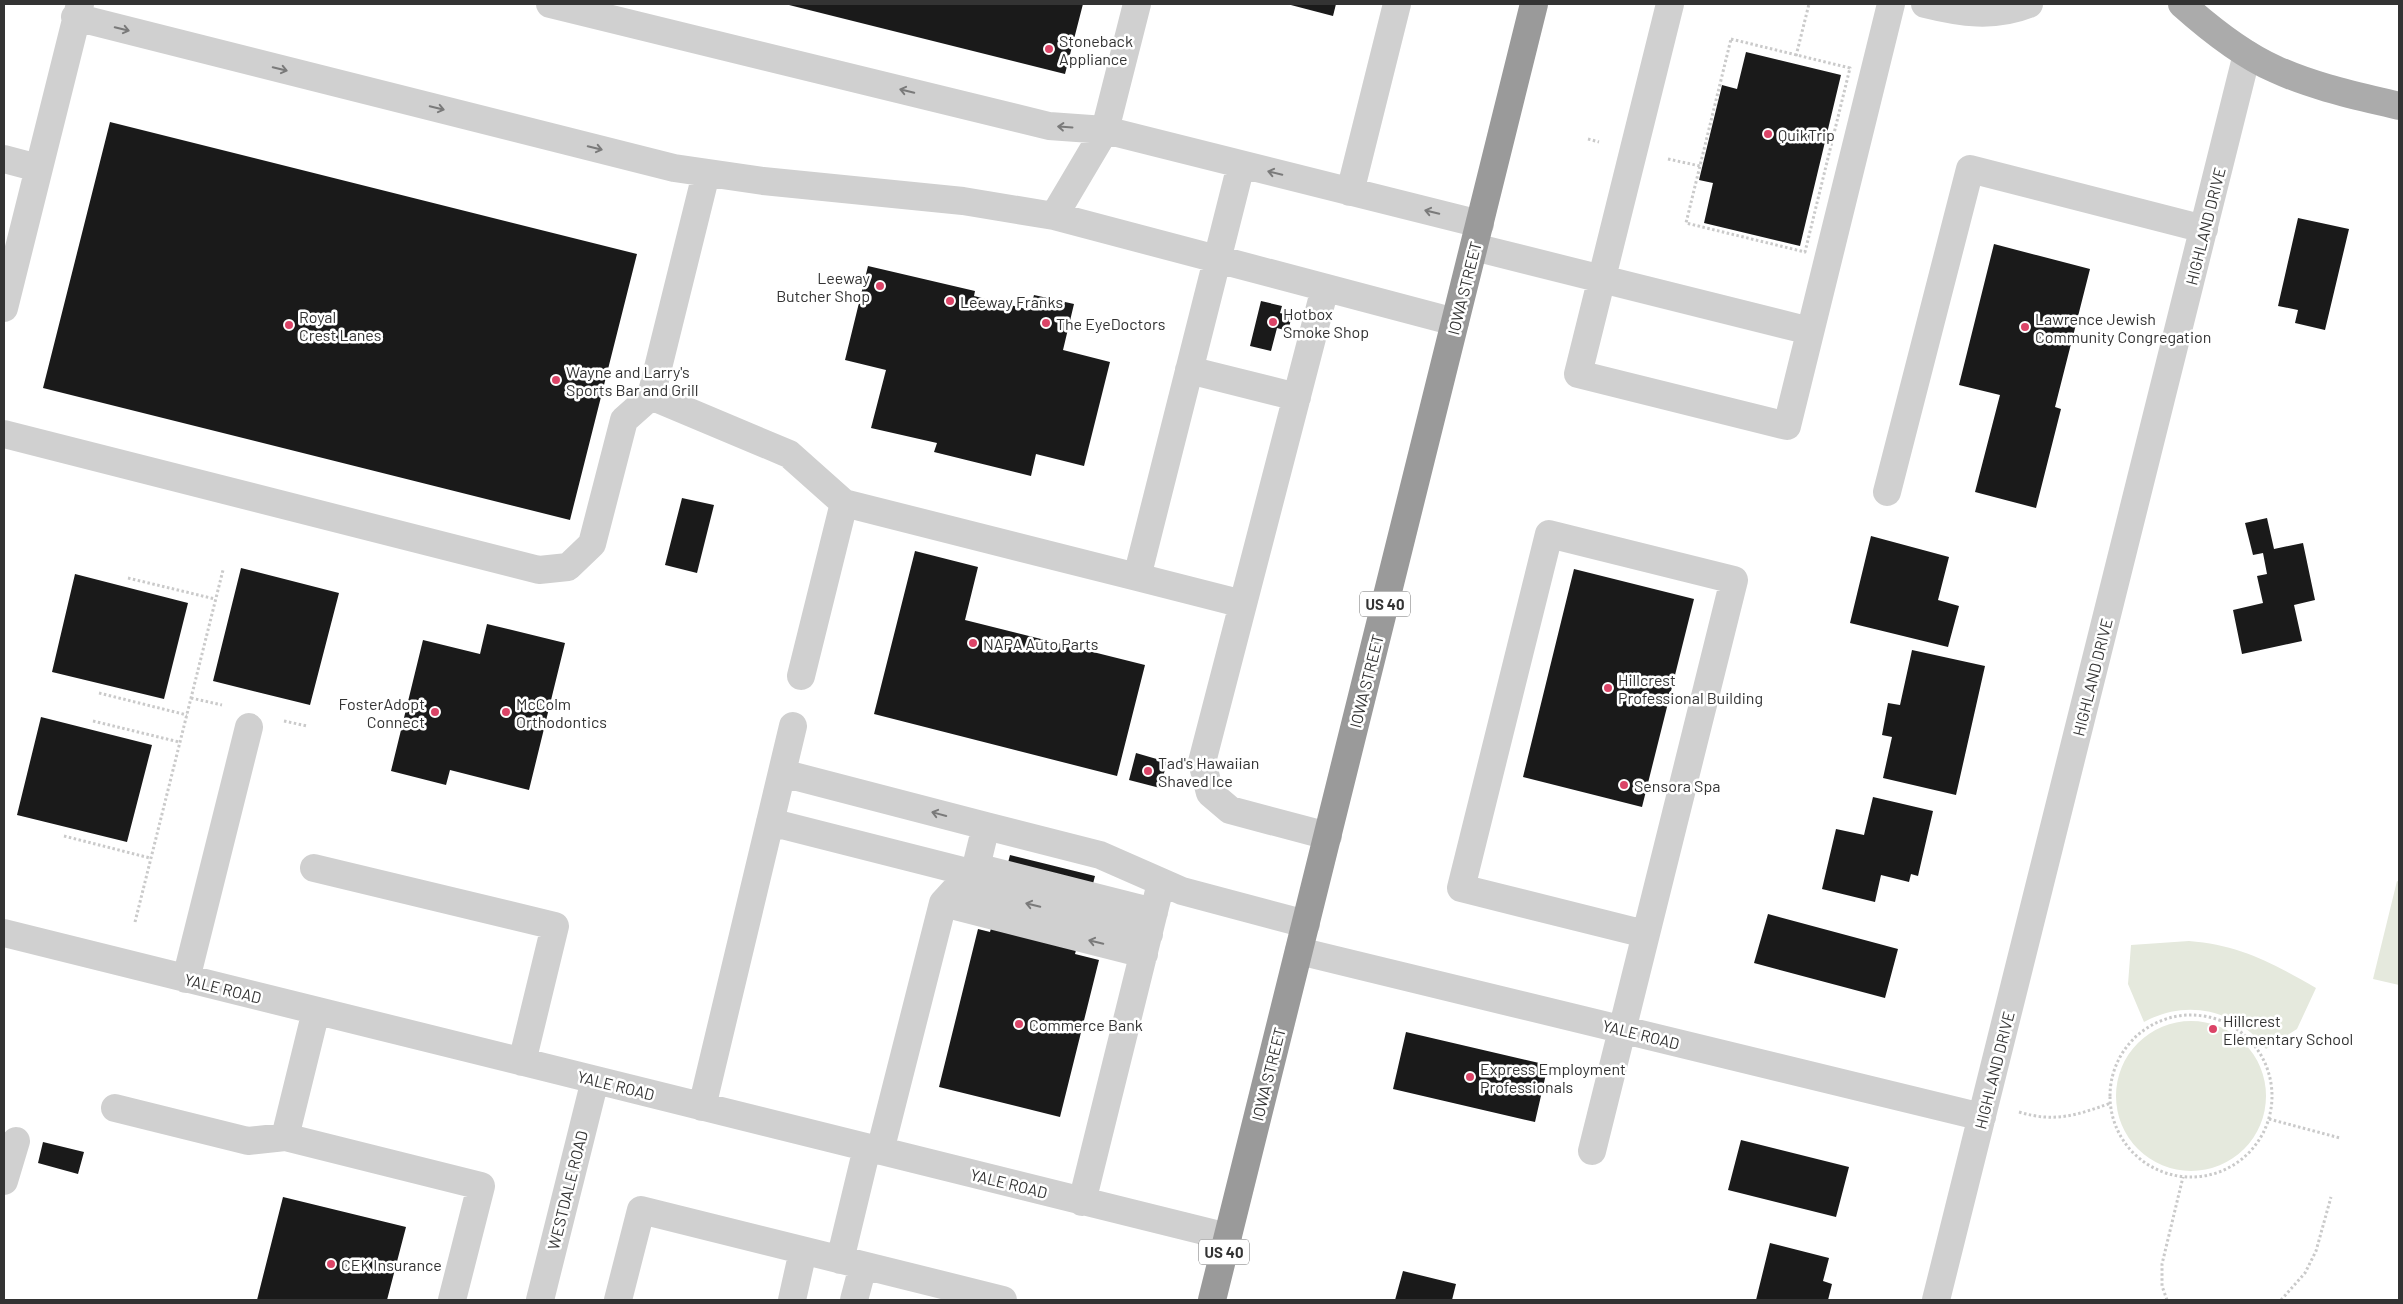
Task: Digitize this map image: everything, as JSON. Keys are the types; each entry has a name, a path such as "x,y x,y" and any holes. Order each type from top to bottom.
{"highway":[{"name":"IOWA STREET","path":"1212,1300 1534,4"}],"main road":[{"path":"2182,4 2202,22 2248,54 2276,70 2310,82 2399,106"}],"street":[{"path":"550,4 1049,126 1105,130 1350,192 1602,279 1810,331"},
{"path":"1054,216 1105,130 1137,4"},
{"path":"1350,192 1397,4"},
{"path":"1670,4 1578,374 1787,426 1891,4"},
{"path":"1925,4 1968,13 1987,14 2014,10 2029,4"},
{"path":"4,308 77,10 674,168 706,174 963,201 1054,216 1455,322"},
{"name":"HIGHLAND DRIVE","path":"1936,1300 2248,54"},
{"path":"4,159 38,168"},
{"path":"1137,577 1241,165"},
{"path":"1887,492 1970,169 2204,229"},
{"path":"4,434 539,570 568,567 592,544 624,420 652,396 706,174"},
{"path":"1325,288 1202,762 1210,794 1230,810 1328,836"},
{"path":"1189,370 1297,397"},
{"path":"652,396 789,454 844,503 1243,604"},
{"path":"801,676 844,503"},
{"path":"1592,1151 1734,580 1549,534 1461,888 1645,934"},
{"path":"702,1107 793,726"},
{"path":"186,979 249,727"},
{"path":"782,773 1100,855 1182,891 1306,924"},
{"path":"770,822 962,882 1149,933"},
{"path":"854,1300 851,1263 874,1150 962,882 986,826"},
{"path":"314,868 555,926 522,1062"},
{"path":"962,882 1149,933"},
{"path":"1082,1202 1161,882"},
{"name":"YALE ROAD","path":"4,934 1228,1237"},
{"name":"YALE ROAD","path":"1299,951 1982,1117"},
{"path":"284,1138 316,1011"},
{"name":"WESTDALE ROAD","path":"540,1300 595,1080"},
{"path":"115,1108 248,1141 284,1138 481,1186 452,1300"},
{"path":"4,1181 16,1141"},
{"path":"618,1300 640,1210 1003,1300"},
{"path":"792,1300 804,1251"}],"path":[{"path":"1796,56 1809,4"},
{"path":"1731,39 1796,56 1850,68 1805,252 1686,223 1731,39"},
{"path":"135,922 223,570"},
{"path":"128,578 216,599"},
{"path":"98,693 187,715"},
{"path":"93,721 180,742"},
{"path":"64,836 150,858"},
{"path":"2195,1015 2226,1023 2242,1033 2256,1046 2266,1064 2272,1081 2269,1119 2262,1138 2247,1156 2227,1170 2206,1176 2183,1177 2162,1172 2142,1162 2128,1149 2117,1131 2111,1103 2114,1068 2124,1049 2133,1038 2156,1022 2178,1016 2195,1015"},
{"path":"2016,1111 2042,1118 2062,1118 2111,1103"},
{"path":"2269,1119 2340,1138"},
{"path":"2167,1300 2162,1286 2162,1264 2183,1177"},
{"path":"2281,1300 2305,1273 2316,1251 2331,1197"}],"shaded area":[{"path":"2397,881 2399,882 2399,985 2373,979"},
{"path":"2189,941 2207,943 2240,951 2270,963 2316,988 2297,1029 2266,1049 2241,1025 2226,1017 2210,1012 2194,1010 2177,1011 2160,1015 2144,1022 2128,984 2131,945"},
{"path":"2191,1021 2206,1022 2220,1027 2244,1043 2260,1067 2265,1081 2265,1111 2260,1125 2244,1149 2220,1165 2206,1170 2191,1171 2176,1170 2162,1165 2138,1149 2122,1125 2117,1111 2116,1096 2117,1081 2122,1067 2138,1043 2162,1027 2176,1022"}],"building":[{"path":"785,4 1083,4 1065,74"},
{"path":"1287,4 1336,4 1333,16"},
{"name":"QuikTrip","path":"1746,52 1841,75 1800,246 1704,223 1713,183 1699,180 1722,85 1737,89"},
{"name":"Royal Crest Lanes","path":"110,122 637,254 570,520 43,388"},
{"path":"2298,218 2349,229 2325,330 2295,323 2298,310 2278,306"},
{"name":"Lawrence Jewish Community Congregation","path":"1994,244 2090,269 2055,407 2061,409 2036,508 1975,492 2000,395 1959,385"},
{"path":"868,266 975,291 974,296 1030,310 1034,295 1074,304 1063,350 1110,362 1084,466 1036,454 1031,476 934,452 937,443 871,428 886,370 845,360"},
{"name":"Hotbox Smoke Shop","path":"1261,301 1282,306 1280,313 1292,316 1288,331 1277,328 1271,351 1250,346"},
{"path":"682,498 714,505 697,573 665,565"},
{"path":"2267,518 2274,549 2303,543 2315,600 2294,605 2302,641 2242,654 2233,610 2263,603 2257,576 2267,574 2263,553 2253,555 2245,523"},
{"path":"1871,536 1949,557 1938,600 1959,606 1948,647 1850,623"},
{"name":"NAPA Auto Parts","path":"915,551 978,567 965,620 1145,665 1117,776 874,714"},
{"path":"241,568 339,593 310,705 213,681"},
{"name":"Hillcrest Professional Building","path":"1574,569 1694,599 1642,807 1523,777"},
{"path":"75,574 188,603 164,699 52,672"},
{"name":"McColm Orthodontics","path":"487,624 565,643 529,790 450,770 446,785 391,771 423,640 480,654"},
{"path":"1912,650 1985,666 1956,795 1883,778 1892,737 1882,735 1888,703 1900,705"},
{"path":"41,717 152,745 127,842 17,815"},
{"name":"Tad's Hawaiian Shaved Ice","path":"1136,753 1167,762 1160,788 1129,780"},
{"path":"1873,797 1933,811 1918,876 1911,874 1909,882 1881,875 1875,902 1822,889 1836,829 1864,835"},
{"name":"Commerce Bank","path":"1010,855 1095,876 1075,954 1099,960 1060,1117 939,1087 978,929 990,932"},
{"path":"1768,914 1898,949 1885,998 1754,963"},
{"name":"Express Employment Professionals","path":"1406,1032 1548,1065 1535,1122 1393,1089"},
{"path":"1741,1140 1849,1167 1836,1217 1728,1190"},
{"path":"43,1142 84,1152 78,1174 38,1163"},
{"name":"CEK Insurance","path":"283,1197 406,1227 387,1300 257,1300"},
{"path":"1770,1243 1829,1258 1823,1281 1832,1284 1828,1300 1756,1300"},
{"path":"1403,1271 1456,1284 1452,1300 1395,1300"}],"place":[{"name":"Stoneback Appliance","path":"1049,49"},
{"name":"QuikTrip","path":"1768,134"},
{"name":"Leeway Butcher Shop","path":"880,286"},
{"name":"Leeway Franks","path":"950,301"},
{"name":"Hotbox Smoke Shop","path":"1273,322"},
{"name":"The EyeDoctors","path":"1046,323"},
{"name":"Royal Crest Lanes","path":"289,325"},
{"name":"Lawrence Jewish Community Congregation","path":"2025,327"},
{"name":"Wayne and Larry's Sports Bar and Grill","path":"556,380"},
{"name":"NAPA Auto Parts","path":"973,643"},
{"name":"Hillcrest Professional Building","path":"1608,688"},
{"name":"FosterAdopt Connect","path":"435,712"},
{"name":"McColm Orthodontics","path":"506,712"},
{"name":"Tad's Hawaiian Shaved Ice","path":"1148,771"},
{"name":"Sensora Spa","path":"1624,785"},
{"name":"Commerce Bank","path":"1019,1024"},
{"name":"Hillcrest Elementary School","path":"2213,1029"},
{"name":"Express Employment Professionals","path":"1470,1077"},
{"name":"CEK Insurance","path":"331,1264"}]}
